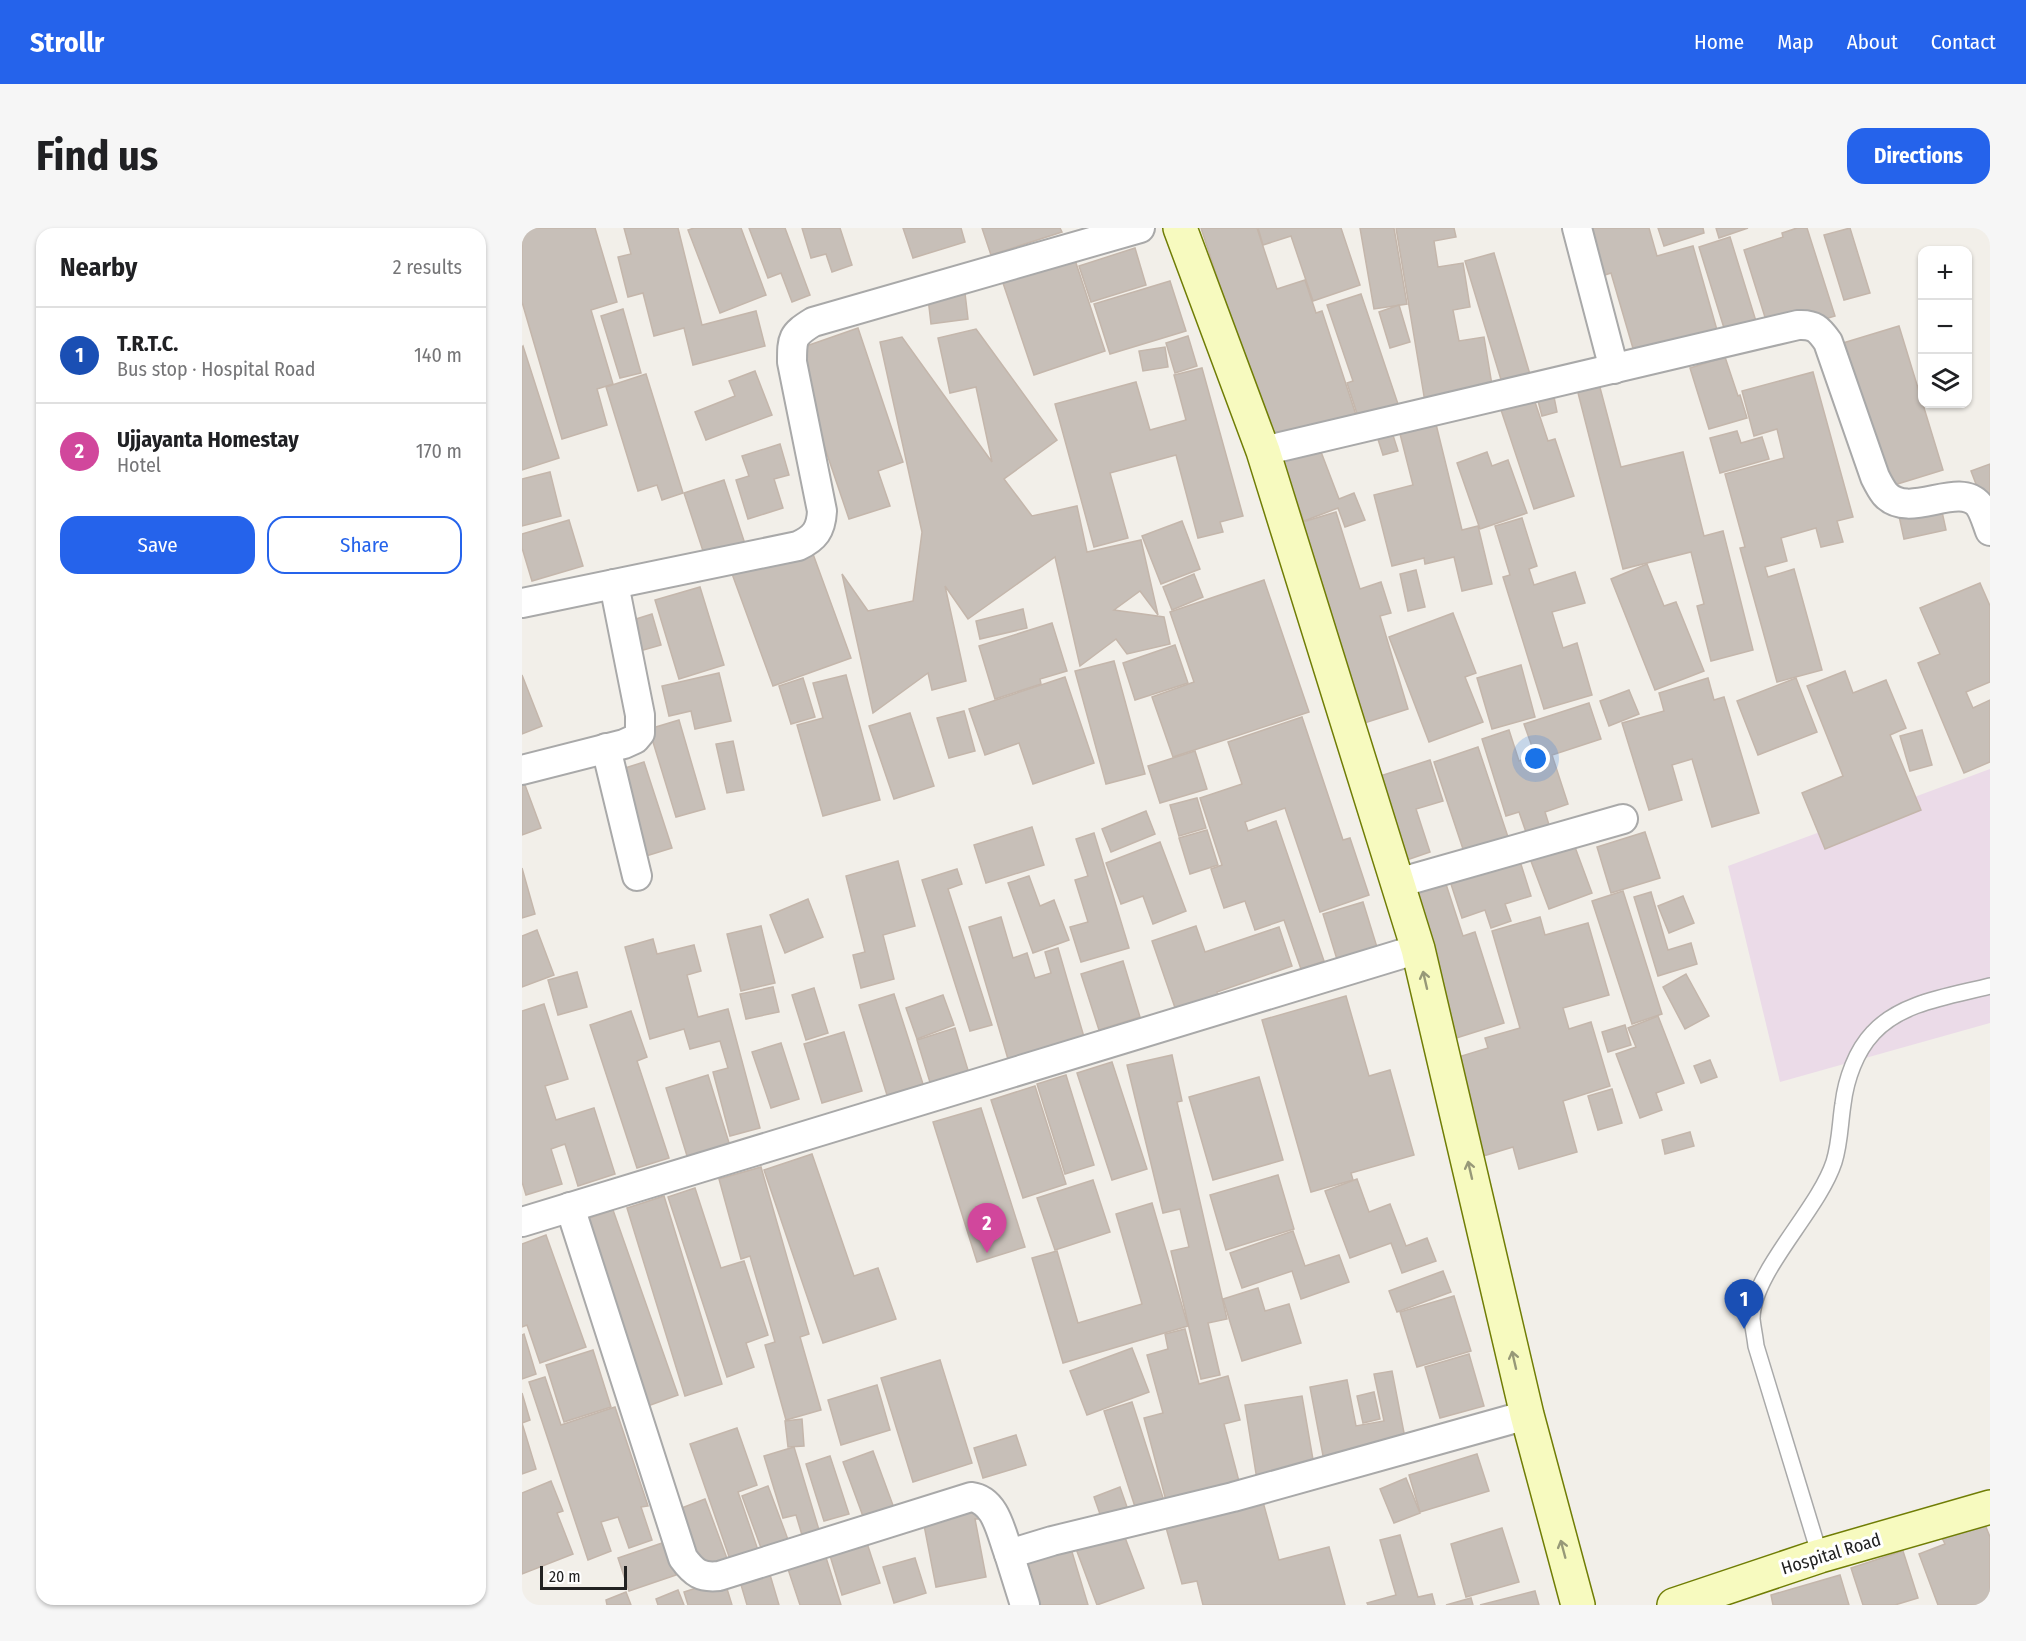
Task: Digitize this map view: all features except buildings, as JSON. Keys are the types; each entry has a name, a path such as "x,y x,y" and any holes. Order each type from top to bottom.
{"street":[{"path":"522,603 798,546 810,540 818,533 822,511 792,362 792,346 796,332 813,321 1140,228"},
{"path":"1180,228 1263,452 1418,949 1527,1415 1578,1605"},
{"path":"1577,228 1614,369"},
{"path":"1263,452 1810,324 1820,329 1828,342 1875,477 1883,493 1890,499 1909,504 1962,497 1972,500 1980,506 1990,531"},
{"path":"522,770 635,739 640,733 642,725 614,584"},
{"path":"606,748 637,876"},
{"path":"1398,883 1623,819"},
{"path":"522,1222 1418,949"},
{"path":"570,1207 683,1558 691,1570 707,1577 719,1576 971,1497 980,1498 988,1504 1025,1605"},
{"path":"1008,1554 1233,1497 1527,1415"},
{"name":"Hospital Road","path":"1674,1605 1820,1556 1990,1507"}],"lane":[{"path":"1820,1556 1756,1346 1752,1318 1758,1290 1825,1186 1835,1161 1843,1101 1858,1052 1874,1031 1908,1008 1990,986"}],"shaded area":[{"path":"1990,769 1990,1023 1780,1082 1728,866"}],"place":[{"name":"Ujjayanta Homestay","path":"987,1253"},
{"name":"T.R.T.C.","path":"1744,1329"}]}
